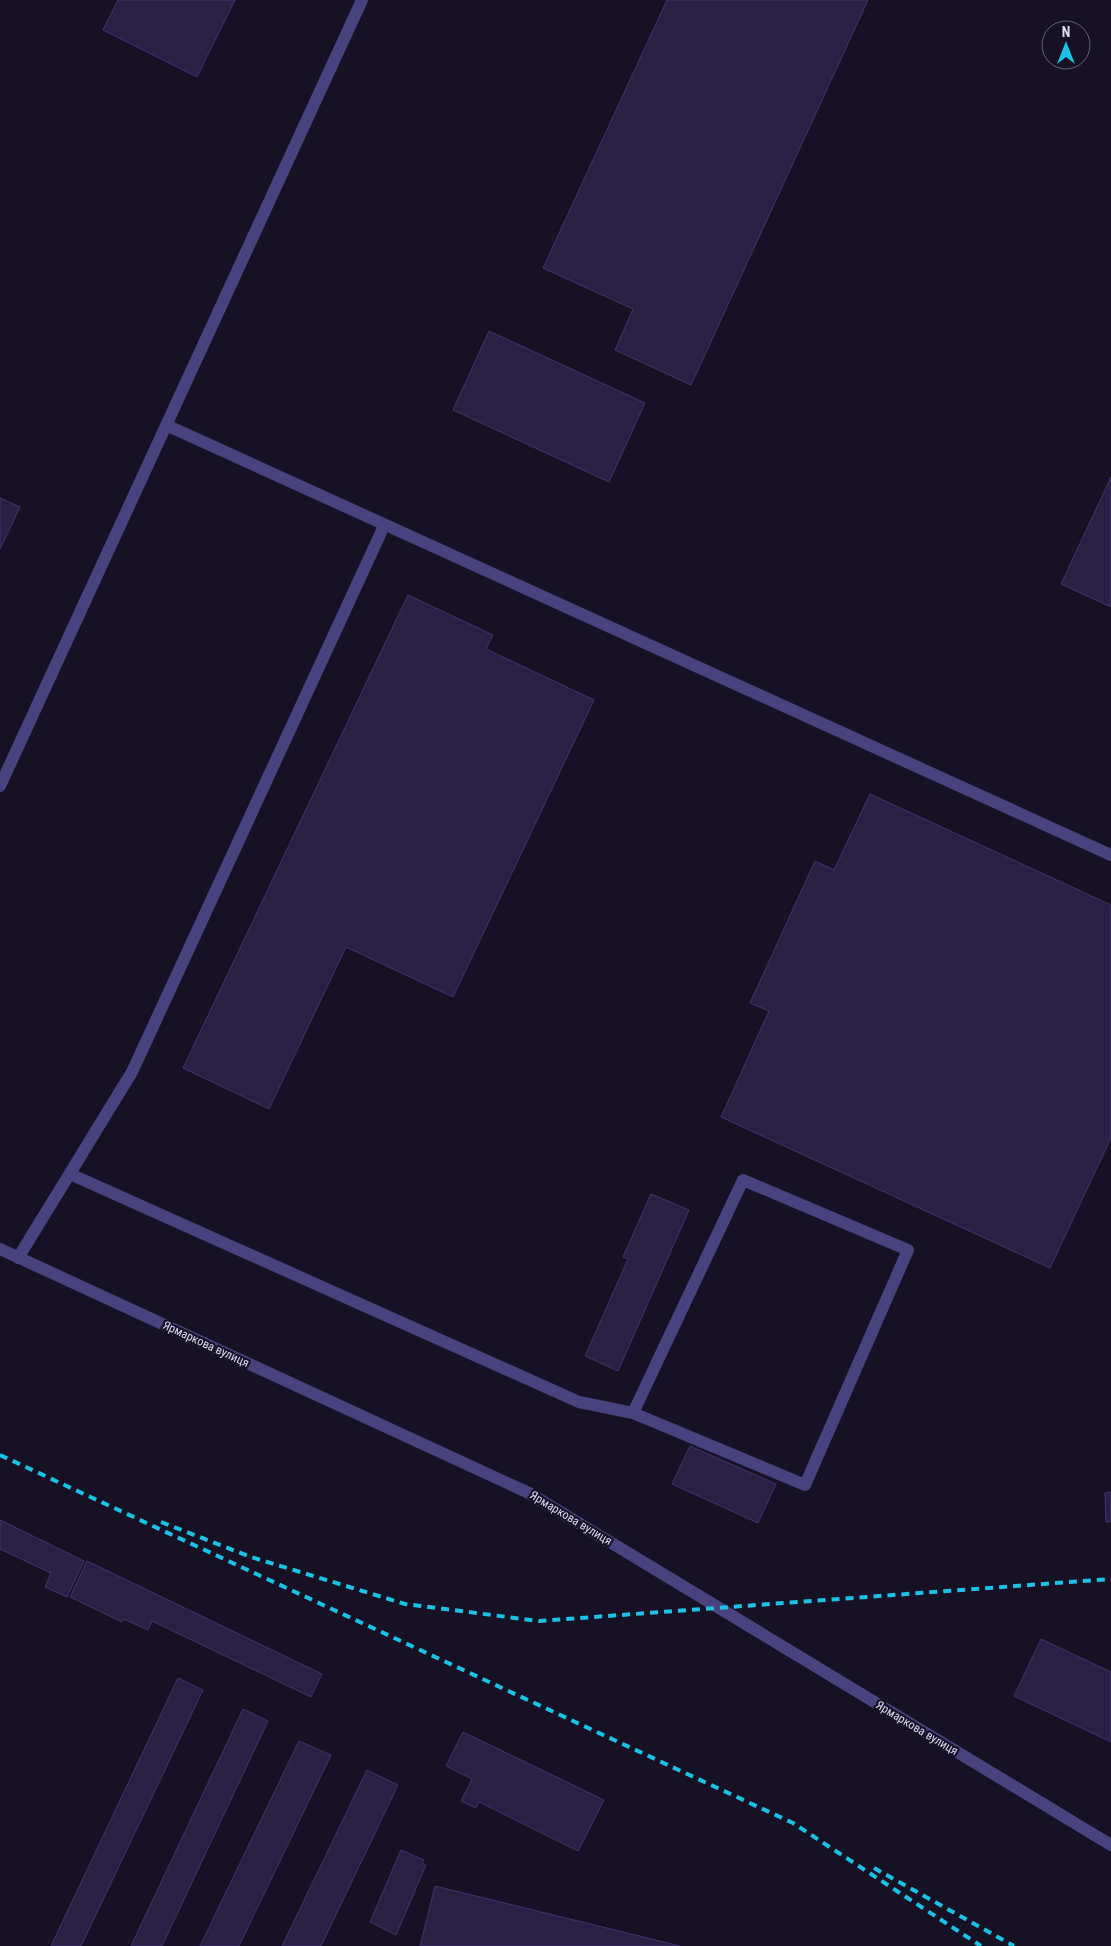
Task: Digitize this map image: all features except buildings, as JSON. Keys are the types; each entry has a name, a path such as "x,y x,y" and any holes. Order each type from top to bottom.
{"street":[{"path":"0,786 362,0"},
{"path":"166,425 384,526 1111,855"},
{"path":"18,1258 132,1072 384,526"},
{"path":"70,1174 579,1402 633,1413 805,1485 908,1250 743,1180 633,1413"},
{"name":"Ярмаркова вулиця","path":"0,1249 529,1493 1111,1845"}],"railway":[{"path":"0,1455 793,1823 981,1946"},
{"path":"161,1522 251,1557 405,1604 539,1621 1111,1579"},
{"path":"874,1868 1014,1946"}]}
